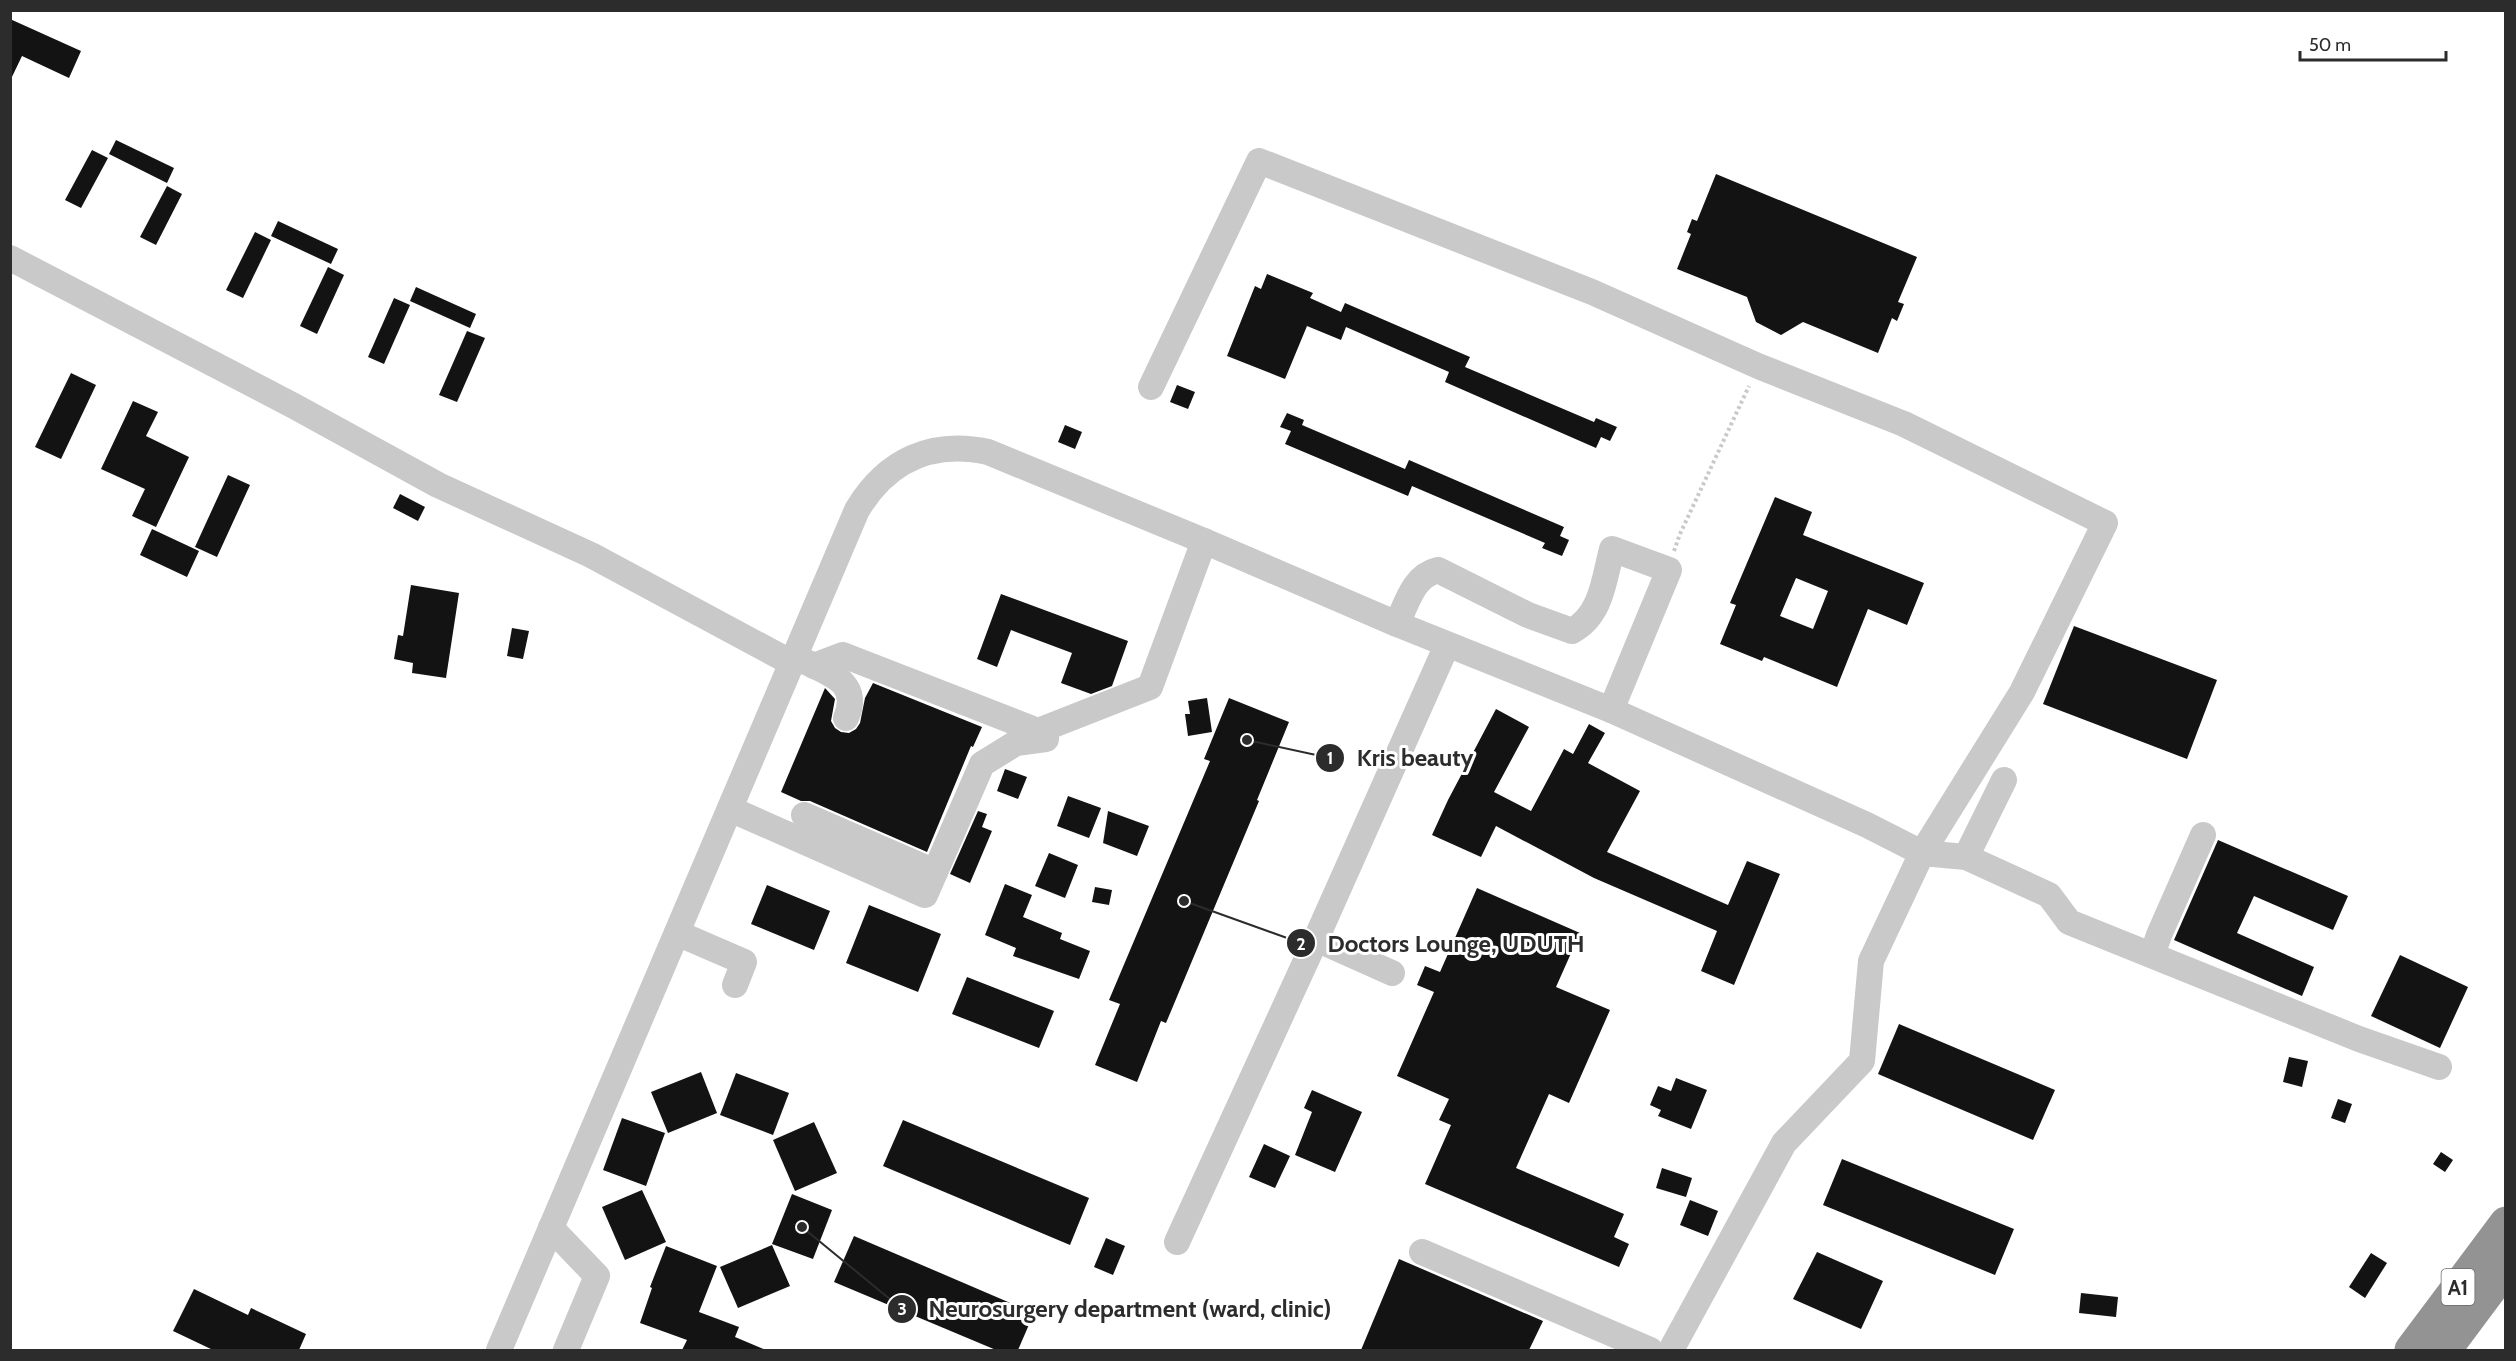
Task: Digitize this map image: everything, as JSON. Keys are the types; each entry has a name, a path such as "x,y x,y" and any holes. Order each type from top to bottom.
{"highway":[{"name":"A1","path":"2411,1350 2505,1223"},
{"name":"A1","path":"2445,1350 2505,1268"}],"street":[{"path":"1151,387 1258,161 1592,292 1758,366 1904,424 2104,523 2022,692 1922,853 1872,961 1862,1061 1784,1143 1671,1350"},
{"path":"10,258 294,406 438,485 591,555 800,662 839,678 850,699 846,718"},
{"path":"499,1350 730,809 800,662 857,510 865,496 892,469 927,452 958,448 988,452 1447,645 1611,710 1867,825 1922,853 1966,857 2049,895 2069,922 2359,1038 2439,1067"},
{"path":"800,662 843,655 1038,731 1150,687 1204,541"},
{"path":"1397,624 1416,583 1429,572 1438,570 1528,615 1572,631 1581,627 1595,611 1612,549 1669,570 1611,710"},
{"path":"1177,1242 1317,939 1447,645"},
{"path":"730,809 924,894 982,764 1016,743 1046,740 1045,728"},
{"path":"1966,857 2004,780"},
{"path":"804,815 935,872"},
{"path":"2152,955 2203,835"},
{"path":"677,933 744,962 735,985"},
{"path":"1317,939 1392,973"},
{"path":"551,1228 597,1276 566,1350"},
{"path":"1422,1252 1650,1350"}],"path":[{"path":"1680,534 1758,366"}],"building":[{"path":"10,19 81,51 69,78 22,56 10,81"},
{"path":"116,140 174,168 167,183 109,154"},
{"path":"92,150 108,158 81,208 65,200"},
{"path":"1716,174 1917,257 1898,302 1904,304 1897,321 1892,318 1878,353 1803,322 1781,335 1756,322 1747,297 1677,269 1691,234 1687,232 1692,219 1697,221"},
{"path":"167,186 182,194 156,245 140,237"},
{"path":"278,221 338,249 331,264 271,236"},
{"path":"255,232 271,240 243,298 226,290"},
{"path":"328,267 344,275 317,334 300,326"},
{"path":"1267,274 1313,293 1310,298 1341,312 1345,303 1470,357 1465,367 1594,422 1596,418 1617,427 1610,441 1601,437 1596,448 1445,382 1449,372 1346,327 1341,340 1307,326 1285,379 1227,356 1255,286 1261,289"},
{"path":"416,287 476,314 470,328 410,301"},
{"path":"394,298 410,305 384,364 368,357"},
{"path":"467,331 485,338 457,402 439,395"},
{"path":"71,373 96,385 61,459 35,447"},
{"path":"1177,385 1195,392 1188,409 1170,402"},
{"path":"133,401 158,412 146,436 189,457 156,527 132,516 145,489 101,469"},
{"path":"1287,413 1304,420 1302,425 1405,469 1409,460 1564,527 1560,536 1569,540 1562,556 1542,548 1545,543 1412,486 1408,496 1285,444 1291,431 1280,427"},
{"path":"1065,425 1082,432 1075,449 1058,442"},
{"path":"228,475 250,485 217,557 195,547"},
{"path":"400,494 425,507 418,521 393,508"},
{"path":"1775,497 1812,512 1803,535 1924,583 1907,625 1868,609 1837,687 1764,657 1762,661 1720,644 1736,605 1730,603","holes":["1796,578 1828,591 1813,629 1780,616"]},
{"path":"152,529 199,551 187,577 140,555"},
{"path":"411,585 459,593 446,678 412,673 413,663 394,659 398,635 403,636"},
{"path":"1001,594 1128,641 1112,686 1091,694 1061,683 1072,653 1011,630 997,667 977,659"},
{"path":"2074,626 2217,680 2187,759 2043,704"},
{"path":"512,628 529,631 523,659 507,656"},
{"path":"873,683 982,727 973,747 971,746 927,852 810,801 801,801 781,792 825,688 835,699 831,721 841,732 849,733 860,723 865,698"},
{"path":"1207,698 1212,732 1188,736 1185,714 1190,714 1188,701"},
{"path":"1229,698 1289,722 1257,800 1259,801 1166,1023 1161,1021 1137,1082 1095,1065 1120,1004 1109,1000 1210,761 1204,759"},
{"path":"1496,709 1529,727 1494,792 1531,811 1564,749 1573,754 1589,724 1605,733 1588,763 1640,791 1607,852 1728,905 1747,861 1780,874 1734,985 1701,971 1717,931 1594,878 1496,826 1481,857 1432,835"},
{"path":"1005,769 1027,777 1018,799 997,791"},
{"path":"1068,796 1101,808 1089,838 1057,826"},
{"path":"978,811 987,814 982,827 992,831 970,883 950,874"},
{"path":"1108,811 1149,826 1137,856 1103,843"},
{"path":"2218,840 2348,896 2333,930 2254,896 2237,933 2314,967 2302,996 2174,940"},
{"path":"1049,853 1078,865 1065,898 1035,886"},
{"path":"1005,884 1032,895 1023,917 1062,933 1060,939 1090,951 1079,979 1013,956 1016,948 985,935"},
{"path":"767,885 830,911 814,950 751,924"},
{"path":"1095,887 1112,890 1109,905 1092,902"},
{"path":"1477,888 1580,933 1556,987 1610,1010 1569,1103 1549,1094 1516,1168 1624,1214 1614,1237 1629,1244 1619,1267 1425,1184 1451,1125 1439,1120 1449,1099 1397,1076 1434,992 1417,985 1425,966 1440,972"},
{"path":"869,905 941,934 918,992 846,963"},
{"path":"2400,955 2468,987 2440,1048 2371,1016"},
{"path":"967,977 1054,1011 1039,1048 952,1014"},
{"path":"1899,1024 2055,1090 2033,1140 1878,1074"},
{"path":"2289,1057 2308,1061 2302,1087 2283,1082"},
{"path":"701,1072 717,1113 668,1133 651,1092"},
{"path":"736,1073 789,1093 773,1135 720,1115"},
{"path":"1676,1078 1707,1090 1691,1129 1658,1116 1661,1110 1650,1105 1658,1086 1671,1091"},
{"path":"1312,1090 1362,1112 1335,1172 1295,1155 1312,1112 1304,1108"},
{"path":"2338,1099 2352,1104 2345,1123 2331,1118"},
{"path":"622,1118 665,1133 646,1186 603,1170"},
{"path":"903,1120 1089,1198 1070,1245 883,1166"},
{"path":"814,1122 837,1173 795,1191 773,1140"},
{"path":"1264,1144 1290,1156 1275,1188 1249,1177"},
{"path":"2441,1152 2453,1160 2445,1172 2433,1164"},
{"path":"1842,1159 2014,1229 1995,1275 1823,1205"},
{"path":"1662,1168 1692,1178 1686,1197 1656,1188"},
{"path":"642,1190 666,1242 625,1260 602,1207"},
{"path":"792,1194 832,1210 813,1259 772,1244"},
{"path":"1690,1200 1718,1211 1708,1236 1680,1225"},
{"path":"854,1236 1034,1313 1018,1350 996,1350 834,1282"},
{"path":"1106,1238 1125,1246 1113,1275 1094,1267"},
{"path":"772,1245 790,1286 738,1308 720,1267"},
{"path":"666,1246 717,1266 699,1312 739,1327 735,1337 766,1350 682,1350 687,1340 640,1323 652,1288 650,1287"},
{"path":"1817,1252 1883,1281 1861,1329 1793,1299"},
{"path":"2371,1253 2387,1263 2365,1298 2349,1287"},
{"path":"1399,1259 1543,1321 1529,1350 1361,1350"},
{"path":"194,1289 248,1315 251,1308 306,1334 299,1350 213,1350 173,1331"},
{"path":"2081,1293 2118,1297 2116,1317 2079,1313"}],"place":[{"name":"Kris beauty","path":"1247,740"},
{"name":"Doctors Lounge, UDUTH","path":"1184,901"},
{"name":"Neurosurgery department (ward, clinic)","path":"802,1227"}]}
